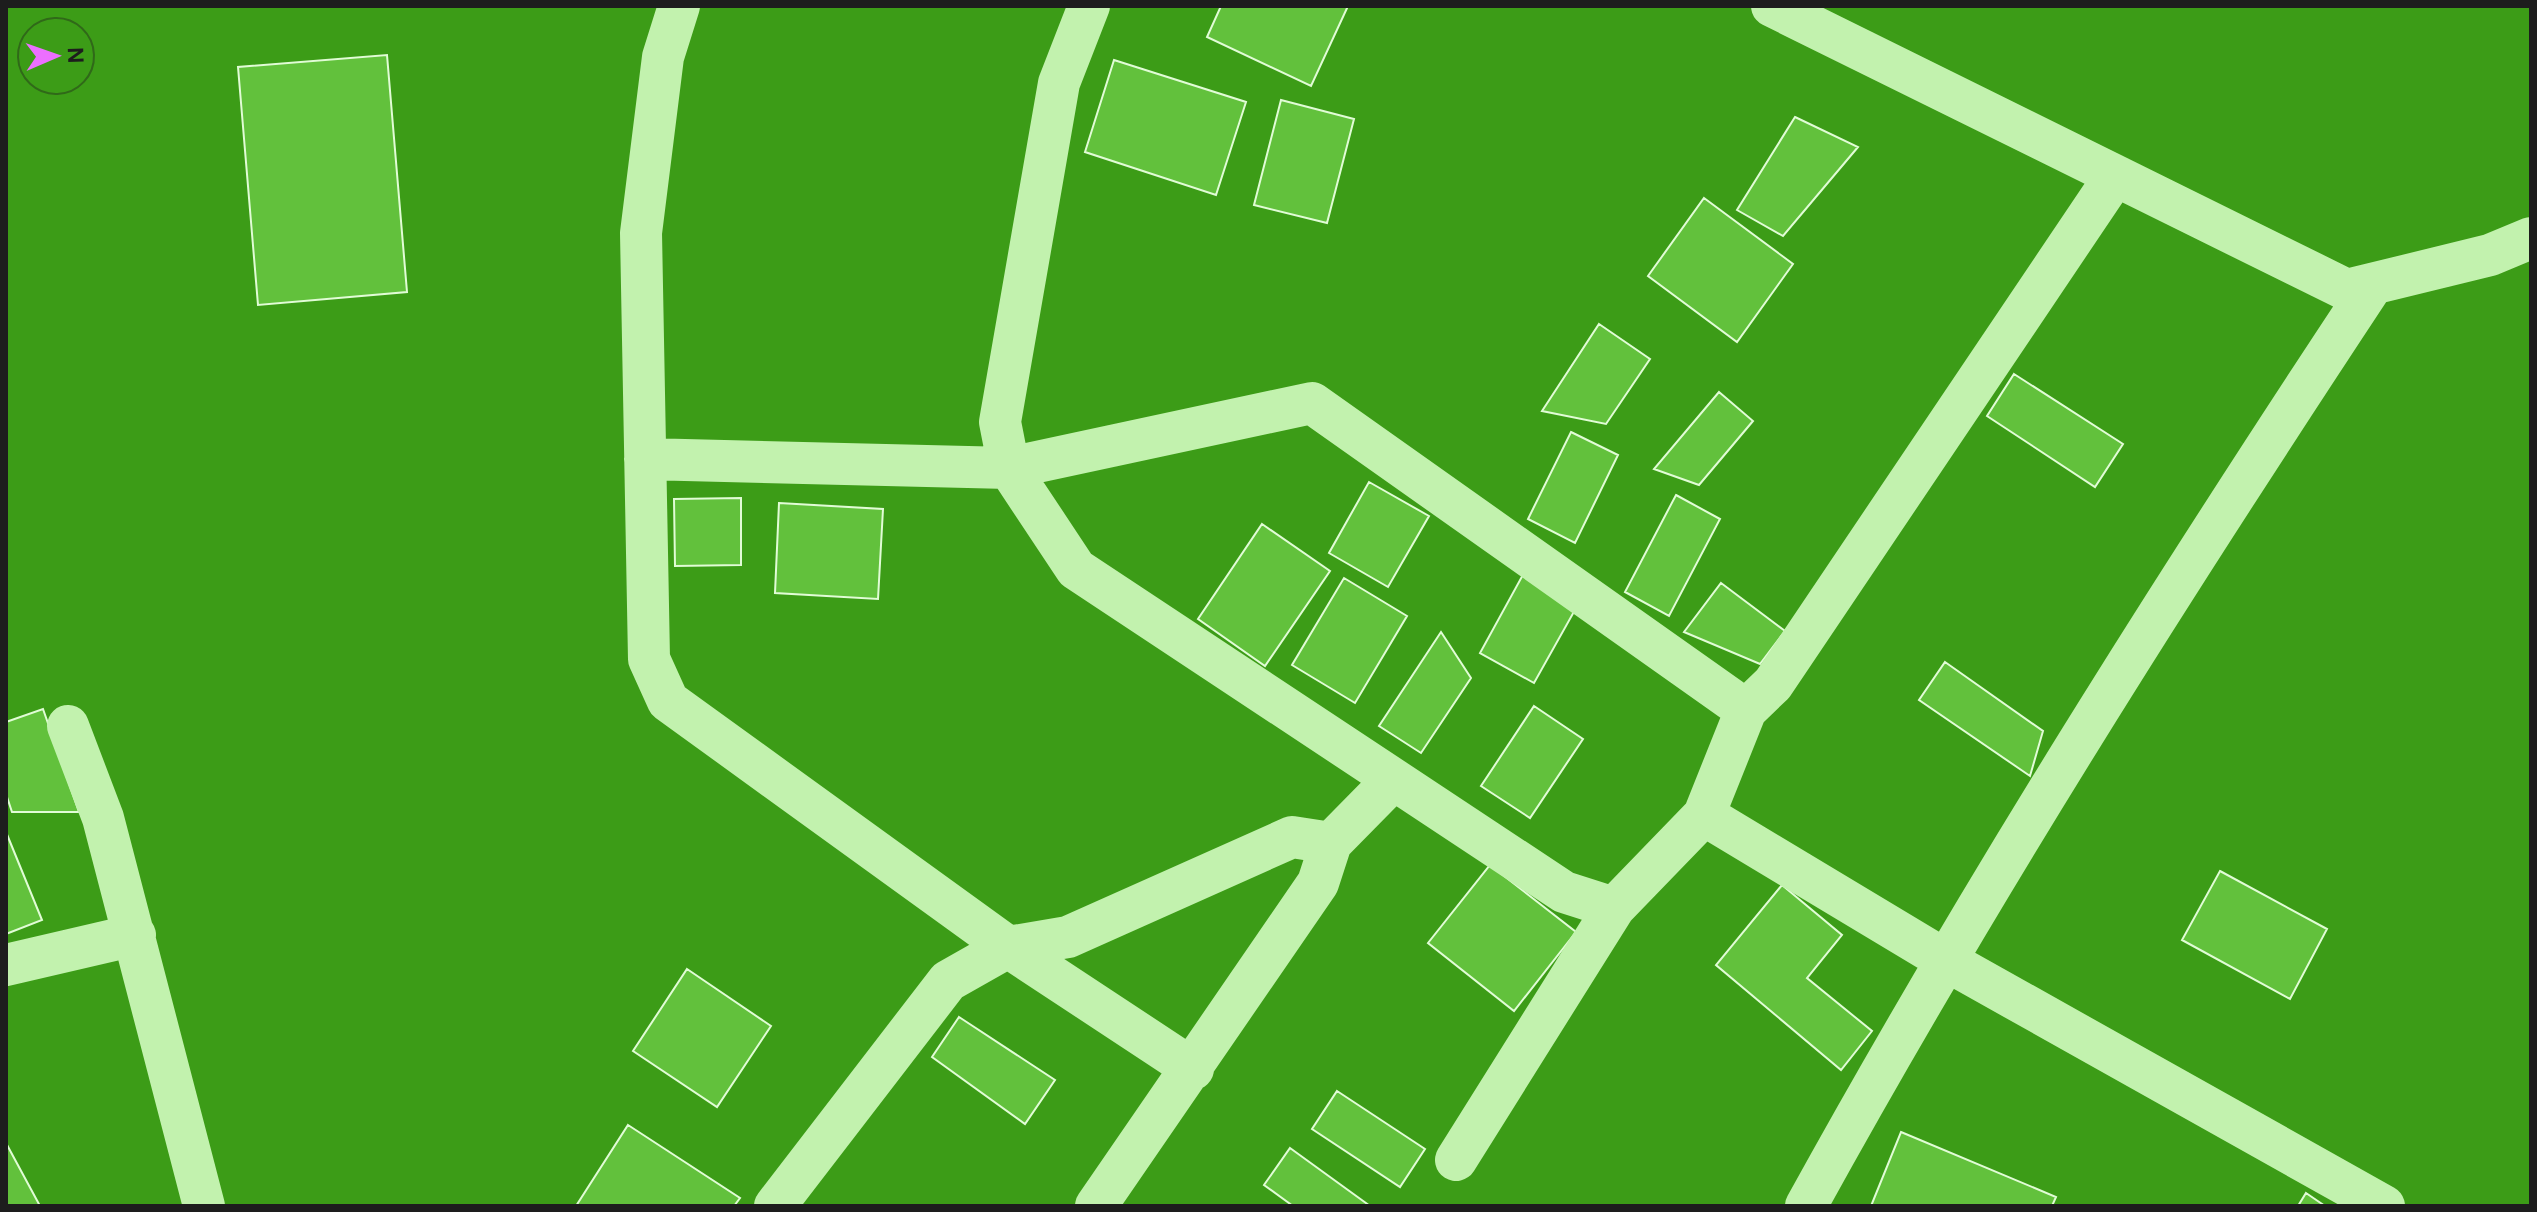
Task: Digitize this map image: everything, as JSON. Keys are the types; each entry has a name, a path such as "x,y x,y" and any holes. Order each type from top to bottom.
{"street":[{"path":"679,6 663,57 641,233 649,659 668,701 1008,947 1193,1069"},
{"path":"1089,6 1059,83 1000,422 1009,468 1076,569 1564,892 1614,908"},
{"path":"1772,6 2347,290 2490,255 2531,238"},
{"path":"1456,1160 1614,908 1704,815 1746,710 1773,684 2115,176"},
{"path":"1806,1206 1877,1077 2188,563 2373,284"},
{"path":"645,459 1009,468 1312,403 1746,710"},
{"path":"68,726 103,818 204,1206"},
{"path":"1096,1206 1318,883 1331,843 1393,780"},
{"path":"1704,815 1947,961 2384,1206"},
{"path":"775,1206 948,981 1008,947 1068,937 1292,837 1331,843"},
{"path":"6,965 135,935"}],"building":[{"path":"1221,6 1348,6 1311,86 1207,37"},
{"path":"387,55 407,292 258,305 238,67"},
{"path":"1114,60 1246,102 1216,195 1085,152"},
{"path":"1281,100 1354,119 1327,223 1254,205"},
{"path":"1795,117 1858,147 1783,236 1737,210"},
{"path":"1704,198 1793,264 1737,342 1648,276"},
{"path":"1599,324 1650,359 1606,424 1542,411"},
{"path":"2014,374 2123,444 2095,487 1987,416"},
{"path":"1719,392 1753,421 1699,485 1654,469"},
{"path":"1571,432 1618,455 1575,543 1528,519"},
{"path":"1369,482 1429,516 1388,587 1329,553"},
{"path":"1676,495 1720,519 1669,616 1625,592"},
{"path":"741,498 741,565 675,566 674,499"},
{"path":"779,503 883,509 878,599 775,593"},
{"path":"1262,524 1330,571 1265,666 1198,619"},
{"path":"1525,571 1580,601 1534,683 1480,653"},
{"path":"1344,578 1407,616 1355,703 1292,665"},
{"path":"1721,583 1785,631 1760,664 1684,632"},
{"path":"1441,632 1471,678 1421,753 1379,726"},
{"path":"1945,662 2043,731 2030,776 1919,700"},
{"path":"1534,706 1583,739 1530,818 1481,786"},
{"path":"43,709 79,812 12,812 6,794 6,722"},
{"path":"6,832 42,920 6,934"},
{"path":"1490,865 1576,932 1514,1011 1428,943"},
{"path":"2220,871 2327,929 2290,999 2182,940"},
{"path":"1782,885 1842,935 1807,978 1872,1031 1841,1070 1716,965"},
{"path":"687,969 771,1026 717,1107 633,1051"},
{"path":"959,1017 1055,1080 1025,1124 932,1057"},
{"path":"1337,1091 1425,1149 1400,1187 1312,1129"},
{"path":"628,1125 740,1198 734,1206 576,1206"},
{"path":"1901,1132 2056,1197 2052,1206 1871,1206"},
{"path":"6,1143 40,1206 6,1206"},
{"path":"1290,1148 1370,1206 1293,1206 1264,1185"},
{"path":"2306,1193 2325,1206 2298,1206"}]}
